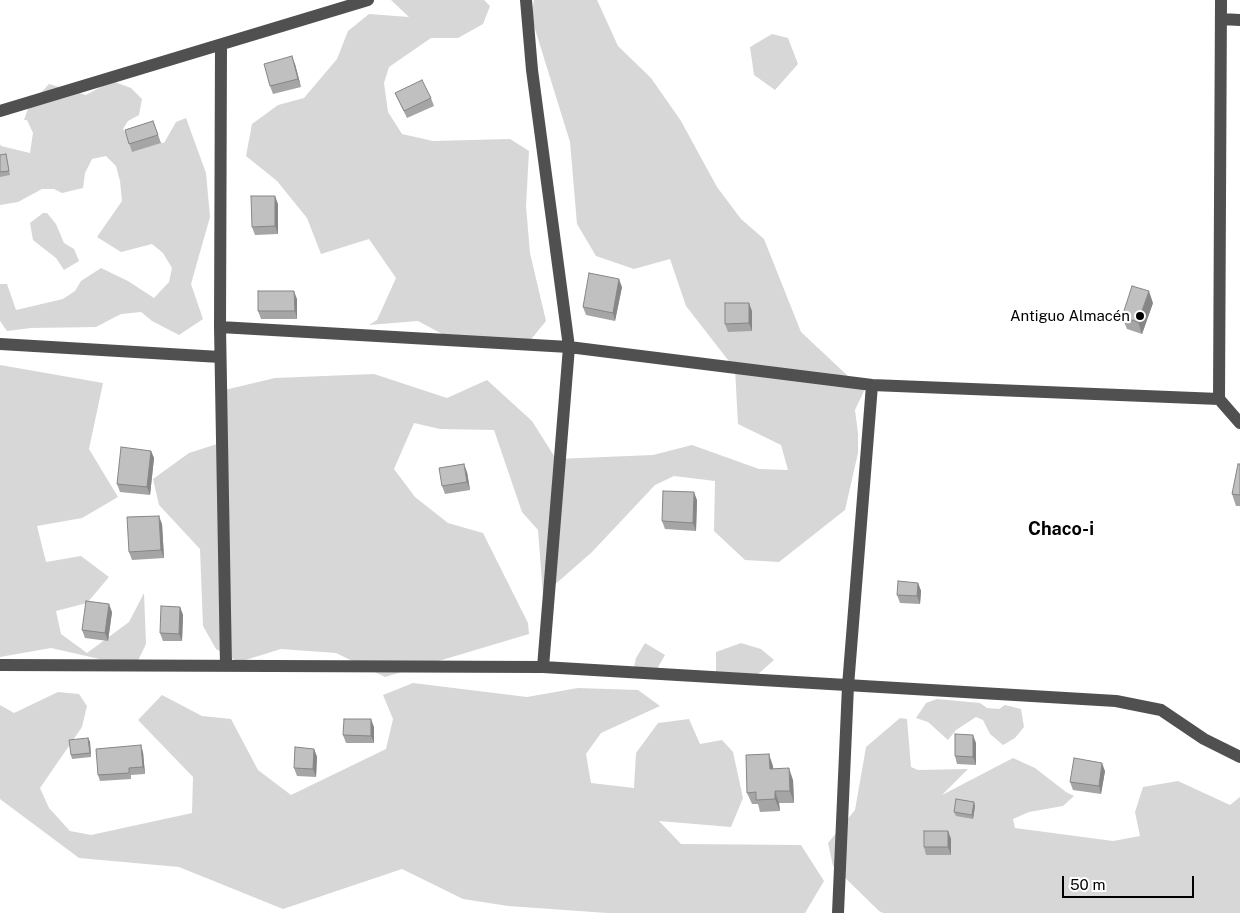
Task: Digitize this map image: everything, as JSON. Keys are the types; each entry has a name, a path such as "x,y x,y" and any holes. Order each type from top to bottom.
{"street":[{"path":"0,111 221,46 368,0"},
{"path":"526,0 532,70 569,347 543,667"},
{"path":"1222,0 1219,399 1240,423"},
{"path":"1221,19 1240,20"},
{"path":"221,46 220,357 226,666"},
{"path":"220,327 569,347 872,385 1219,399"},
{"path":"0,344 220,357"},
{"path":"838,913 848,686 872,385"},
{"path":"0,665 543,667 1116,701 1160,710 1204,739 1240,757"}],"shaded area":[{"path":"391,0 484,0 490,6 483,24 458,38 431,38 389,67 384,83 388,112 402,134 433,141 510,139 529,151 526,206 530,253 546,321 528,343 444,335 418,321 369,325 377,320 396,278 369,239 321,254 307,218 277,181 246,156 252,124 278,105 304,98 337,59 348,31 369,14 409,17"},
{"path":"534,0 597,0 618,46 651,78 681,121 717,187 741,219 764,239 801,332 864,391 855,410 858,453 845,510 779,562 745,560 714,531 715,481 674,476 655,485 592,552 543,595 538,530 522,512 494,430 440,429 414,423 394,469 415,497 448,523 483,533 528,623 529,634 385,677 336,653 281,649 239,662 216,649 203,626 200,549 159,505 153,479 189,453 217,444 216,392 275,378 374,374 447,398 487,380 532,421 556,459 653,455 692,445 759,469 788,470 781,445 738,424 735,369 686,306 670,259 634,269 596,256 577,224 570,142 531,16"},
{"path":"772,34 788,38 798,64 775,90 754,75 750,47"},
{"path":"112,81 131,88 142,99 139,115 128,121 123,129 130,141 164,143 176,122 186,118 206,173 210,217 191,284 203,319 179,335 152,321 141,312 121,314 96,327 31,328 7,331 0,321 0,284 7,284 16,310 63,299 75,291 81,281 101,268 128,281 154,298 169,282 172,268 163,253 152,244 121,252 97,237 122,201 116,166 106,156 92,159 85,173 83,188 62,193 54,189 42,189 18,202 0,205 0,144 1,146 30,153 33,133 27,120 24,120 29,106 49,84 86,95"},
{"path":"43,213 47,213 56,224 64,243 74,249 79,261 64,270 56,258 33,240 30,223"},
{"path":"0,365 103,383 89,449 118,497 82,518 37,526 46,562 81,556 109,577 87,603 56,611 61,634 87,653 129,622 144,593 146,644 135,667 51,648 0,657"},
{"path":"645,643 665,655 657,669 634,667 636,658"},
{"path":"741,643 761,649 774,660 757,675 716,672 716,652"},
{"path":"413,683 527,697 578,688 638,690 660,706 601,733 586,754 591,783 634,788 636,753 658,723 689,719 700,744 722,740 733,752 743,798 731,827 659,821 681,844 801,845 824,881 805,913 607,913 508,906 463,899 402,869 283,909 179,867 79,858 0,799 0,705 14,713 58,692 79,694 87,706 82,727 40,788 49,808 70,831 91,835 192,813 193,777 138,720 162,695 202,716 231,719 258,770 291,795 386,749 393,719 383,695"},
{"path":"937,699 980,703 987,708 999,709 1005,705 1021,709 1024,727 1015,738 1003,745 990,734 983,720 976,717 956,730 948,740 928,722 916,718 926,703"},
{"path":"900,718 907,719 911,767 918,770 968,769 942,795 1013,758 1035,768 1074,796 1063,806 1029,812 1013,819 1015,828 1113,841 1140,836 1135,812 1143,787 1178,781 1230,805 1240,797 1240,913 883,913 879,911 833,866 828,843 855,810 866,747"}],"building":[{"path":"292,56 298,79 270,86 264,64"},
{"path":"422,80 431,98 404,111 395,93"},
{"path":"153,121 158,135 129,144 125,130"},
{"path":"6,154 9,171 0,172 0,155"},
{"path":"251,196 275,196 275,226 252,227"},
{"path":"589,273 619,279 613,313 583,307"},
{"path":"1132,286 1149,291 1138,322 1122,317"},
{"path":"258,291 294,291 295,311 258,311"},
{"path":"725,303 749,303 749,323 725,324"},
{"path":"121,447 151,451 147,487 117,484"},
{"path":"464,464 467,482 442,486 439,468"},
{"path":"1238,464 1240,464 1240,495 1232,494"},
{"path":"663,491 694,492 693,523 662,521"},
{"path":"159,516 161,550 129,552 127,517"},
{"path":"898,581 918,583 917,596 897,595"},
{"path":"86,601 109,604 105,633 82,630"},
{"path":"161,606 180,607 179,634 160,633"},
{"path":"344,719 371,719 371,736 343,735"},
{"path":"955,734 973,735 973,757 955,756"},
{"path":"88,738 90,753 71,755 69,740"},
{"path":"141,745 143,767 129,768 129,773 98,775 96,749"},
{"path":"295,747 314,749 313,769 294,768"},
{"path":"769,754 770,769 789,768 790,791 775,791 775,799 756,800 756,792 747,793 746,755"},
{"path":"1074,758 1102,763 1099,786 1070,782"},
{"path":"956,799 974,802 972,815 954,812"},
{"path":"924,831 948,831 948,847 924,847"}],"place":[{"name":"Antiguo Almacén","path":"1140,316"}],"district":[{"name":"Chaco-i","path":"1061,529"}]}
